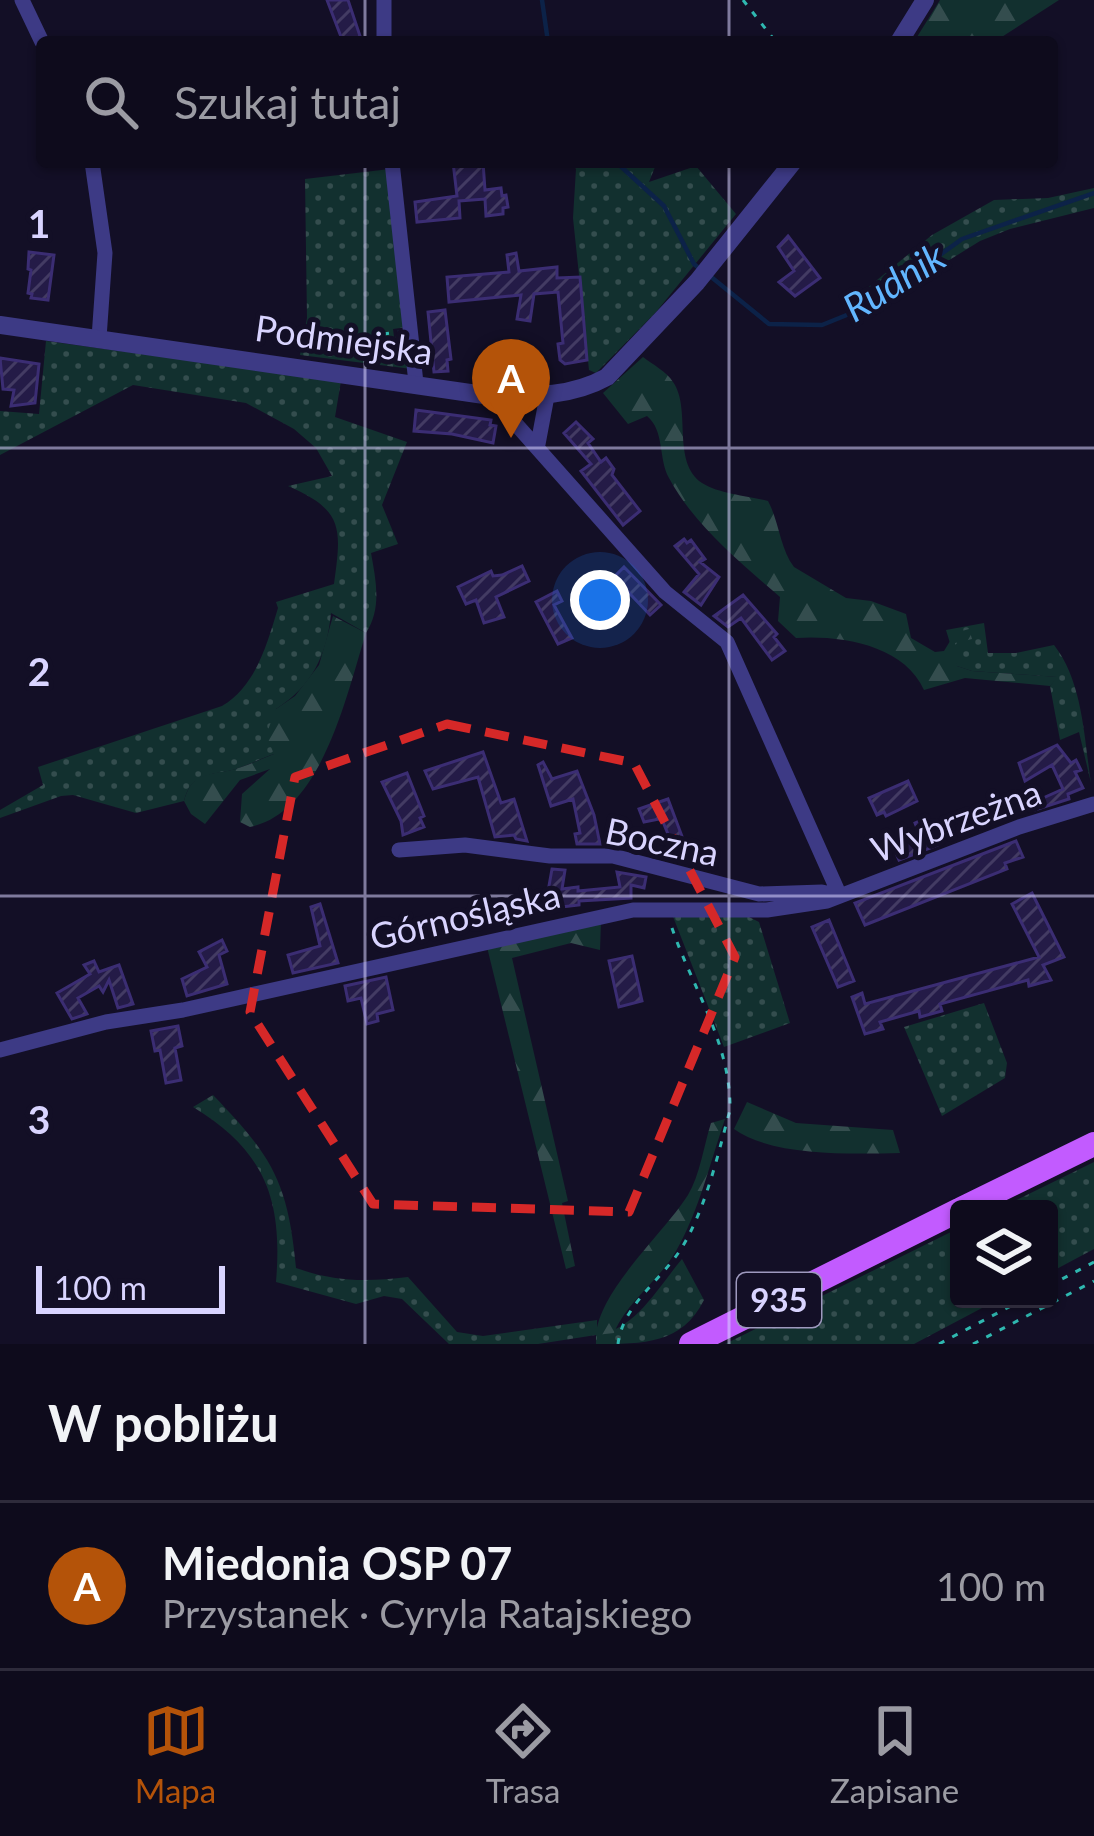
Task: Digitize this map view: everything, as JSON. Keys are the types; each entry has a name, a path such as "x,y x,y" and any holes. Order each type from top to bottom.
{"main road":[{"name":"935","path":"979,1200 1094,1144"},
{"name":"935","path":"692,1344 950,1214"}],"street":[{"path":"22,0 39,36"},
{"path":"384,0 384,36"},
{"path":"902,36 925,0"},
{"path":"93,168 106,253 99,338"},
{"path":"393,168 416,382"},
{"name":"Podmiejska","path":"0,325 491,396 547,396 588,388 607,377 697,282 788,168"},
{"path":"491,396 665,592 727,642 840,896"},
{"path":"538,444 547,396"},
{"name":"Wybrzeżna","path":"840,896 1018,827 1094,804"},
{"name":"Boczna","path":"399,850 465,845 550,856 613,856 759,894 840,896"},
{"name":"Górnośląska","path":"0,1050 106,1022 183,1010 604,916 666,909 767,910 840,896"}],"path":[{"path":"743,0 771,36"},
{"path":"617,1344 632,1308 686,1241 730,1110 730,1090 714,1024 666,909"},
{"path":"1058,1281 1094,1262"},
{"path":"973,1344 1094,1281"},
{"path":"939,1344 1007,1308"}],"highlighted area":[{"path":"447,724 634,763 735,957 629,1212 373,1204 250,1012 295,777"}],"green space":[{"path":"940,0 1059,0 1003,36 918,36"},
{"path":"655,168 649,182 698,168 736,214 656,312 596,373 589,370 573,218 576,169"},
{"path":"390,169 407,327 393,329 394,337 408,335 412,369 300,355 307,318 305,179"},
{"path":"1094,188 1094,208 980,241 856,318 855,298 932,235 994,200 1048,198"},
{"path":"46,341 341,381 335,417 407,442 382,505 398,544 371,553 376,604 366,633 331,613 316,668 276,709 274,754 200,778 190,786 184,801 136,813 73,795 0,818 0,810 43,785 38,767 234,698 259,663 276,602 334,584 335,523 320,503 288,486 332,476 316,448 294,429 246,403 133,385 0,455 0,411 39,414"},
{"path":"643,357 667,375 678,393 684,449 693,474 717,490 768,501 794,567 846,598 906,614 911,638 935,652 944,651 955,633 969,629 972,639 955,643 957,666 1058,677 1050,686 965,678 924,690 902,662 887,653 851,641 796,638 778,621 780,597 719,542 679,495 666,470 653,422 647,416 628,424 603,393"},
{"path":"333,616 366,633 328,748 313,776 275,817 250,827 240,822 242,794 270,769 240,780 205,824 184,801 190,786 205,775 274,754 266,735 276,709 295,696 319,665"},
{"path":"984,623 988,653 1054,645 1077,693 1091,783 1079,732 1060,740 1050,686 1057,677 957,666 946,630"},
{"path":"672,914 745,915 759,922 790,1023 724,1047"},
{"path":"601,921 600,950 571,943 512,958 568,1201 562,1203 575,1266 566,1269 487,947"},
{"path":"984,1003 1007,1063 1005,1078 942,1116 904,1027"},
{"path":"213,1095 274,1172 288,1213 296,1268 351,1280 408,1277 457,1332 483,1336 597,1320 597,1334 610,1331 645,1306 682,1259 704,1300 685,1325 645,1342 596,1344 596,1335 538,1344 449,1344 402,1299 384,1296 356,1304 276,1282 276,1226 264,1180 237,1141 193,1107"},
{"path":"747,1102 796,1123 893,1130 900,1153 814,1152 770,1145 734,1129"},
{"path":"725,1119 698,1203 676,1251 614,1333 596,1335 609,1299 688,1195 711,1123"},
{"path":"1094,1162 1094,1249 1058,1268 1058,1200 1016,1200"},
{"path":"950,1232 950,1308 982,1308 914,1344 725,1344"}],"building":[{"path":"327,0 348,0 360,36 341,36"},
{"path":"454,168 483,168 485,190 501,188 508,207 503,214 486,216 485,199 459,201 460,218 417,222 415,202 457,196"},
{"path":"788,236 820,278 795,296 779,282 794,271 778,247"},
{"path":"29,252 54,255 48,300 31,298 28,293"},
{"path":"516,253 519,271 557,267 557,278 580,277 587,360 565,364 560,360 558,292 534,294 530,321 517,319 521,295 449,302 447,277 509,272 507,255"},
{"path":"445,310 451,359 447,360 448,371 434,372 428,312"},
{"path":"0,358 39,364 35,403 11,406 14,390 3,389"},
{"path":"416,410 491,420 490,425 496,426 493,443 414,431"},
{"path":"576,422 593,439 588,443 601,462 606,458 614,469 612,475 640,511 623,525 581,471 591,464 564,433"},
{"path":"691,540 705,559 700,562 719,577 701,605 684,592 699,574 675,546"},
{"path":"522,566 529,581 496,597 504,617 484,623 476,600 466,604 458,587 491,571 493,576 502,575"},
{"path":"624,567 661,605 650,615 614,577"},
{"path":"557,591 562,601 554,605 572,638 558,644 536,602"},
{"path":"743,595 777,634 774,637 785,651 772,660 741,618 728,627 714,616"},
{"path":"1057,745 1071,763 1076,760 1081,770 1075,772 1083,788 1068,794 1069,799 1035,810 1032,803 1063,789 1052,765 1025,781 1019,763"},
{"path":"483,752 501,803 514,799 527,841 514,835 495,837 478,777 433,789 425,771"},
{"path":"543,762 552,779 577,771 600,844 577,844 575,834 580,833 573,799 551,806 538,765"},
{"path":"407,773 424,827 403,835 382,782"},
{"path":"908,781 917,801 886,816 884,812 877,815 869,798"},
{"path":"668,799 686,847 675,851 663,822 644,822 639,809"},
{"path":"926,818 938,845 899,860 892,844 919,833 915,823"},
{"path":"1016,841 1023,857 1005,863 1007,869 865,925 855,903"},
{"path":"552,869 565,870 562,889 578,887 578,891 620,887 617,872 646,877 644,888 631,885 631,898 579,901 579,905 561,907 560,897 547,897"},
{"path":"1032,893 1064,957 1043,965 1051,980 1029,986 1028,980 940,1004 942,1011 920,1017 919,1011 880,1022 883,1029 865,1034 852,997 862,993 865,1004 1039,957 1012,904"},
{"path":"320,904 338,963 293,973 288,955 320,946 311,907"},
{"path":"829,920 854,981 838,987 812,927"},
{"path":"222,940 227,951 219,955 227,984 187,996 182,979 207,967 199,952"},
{"path":"632,956 642,1001 619,1007 609,961"},
{"path":"94,961 99,972 119,965 133,1004 118,1008 109,980 103,992 99,986 78,998 87,1014 72,1019 57,993 90,974 84,965"},
{"path":"386,977 393,1010 377,1014 378,1021 367,1024 361,998 348,1001 345,986"},
{"path":"178,1026 182,1046 175,1048 181,1080 166,1083 151,1031"}],"waterway":[{"name":"Rudnik","path":"542,0 547,36"},
{"name":"Rudnik","path":"623,168 664,206 700,269"},
{"name":"Rudnik","path":"710,276 769,324 822,325 869,306 962,239 1094,193"}],"place":[{"name":"Miedonia OSP 07","path":"511,438"}]}
